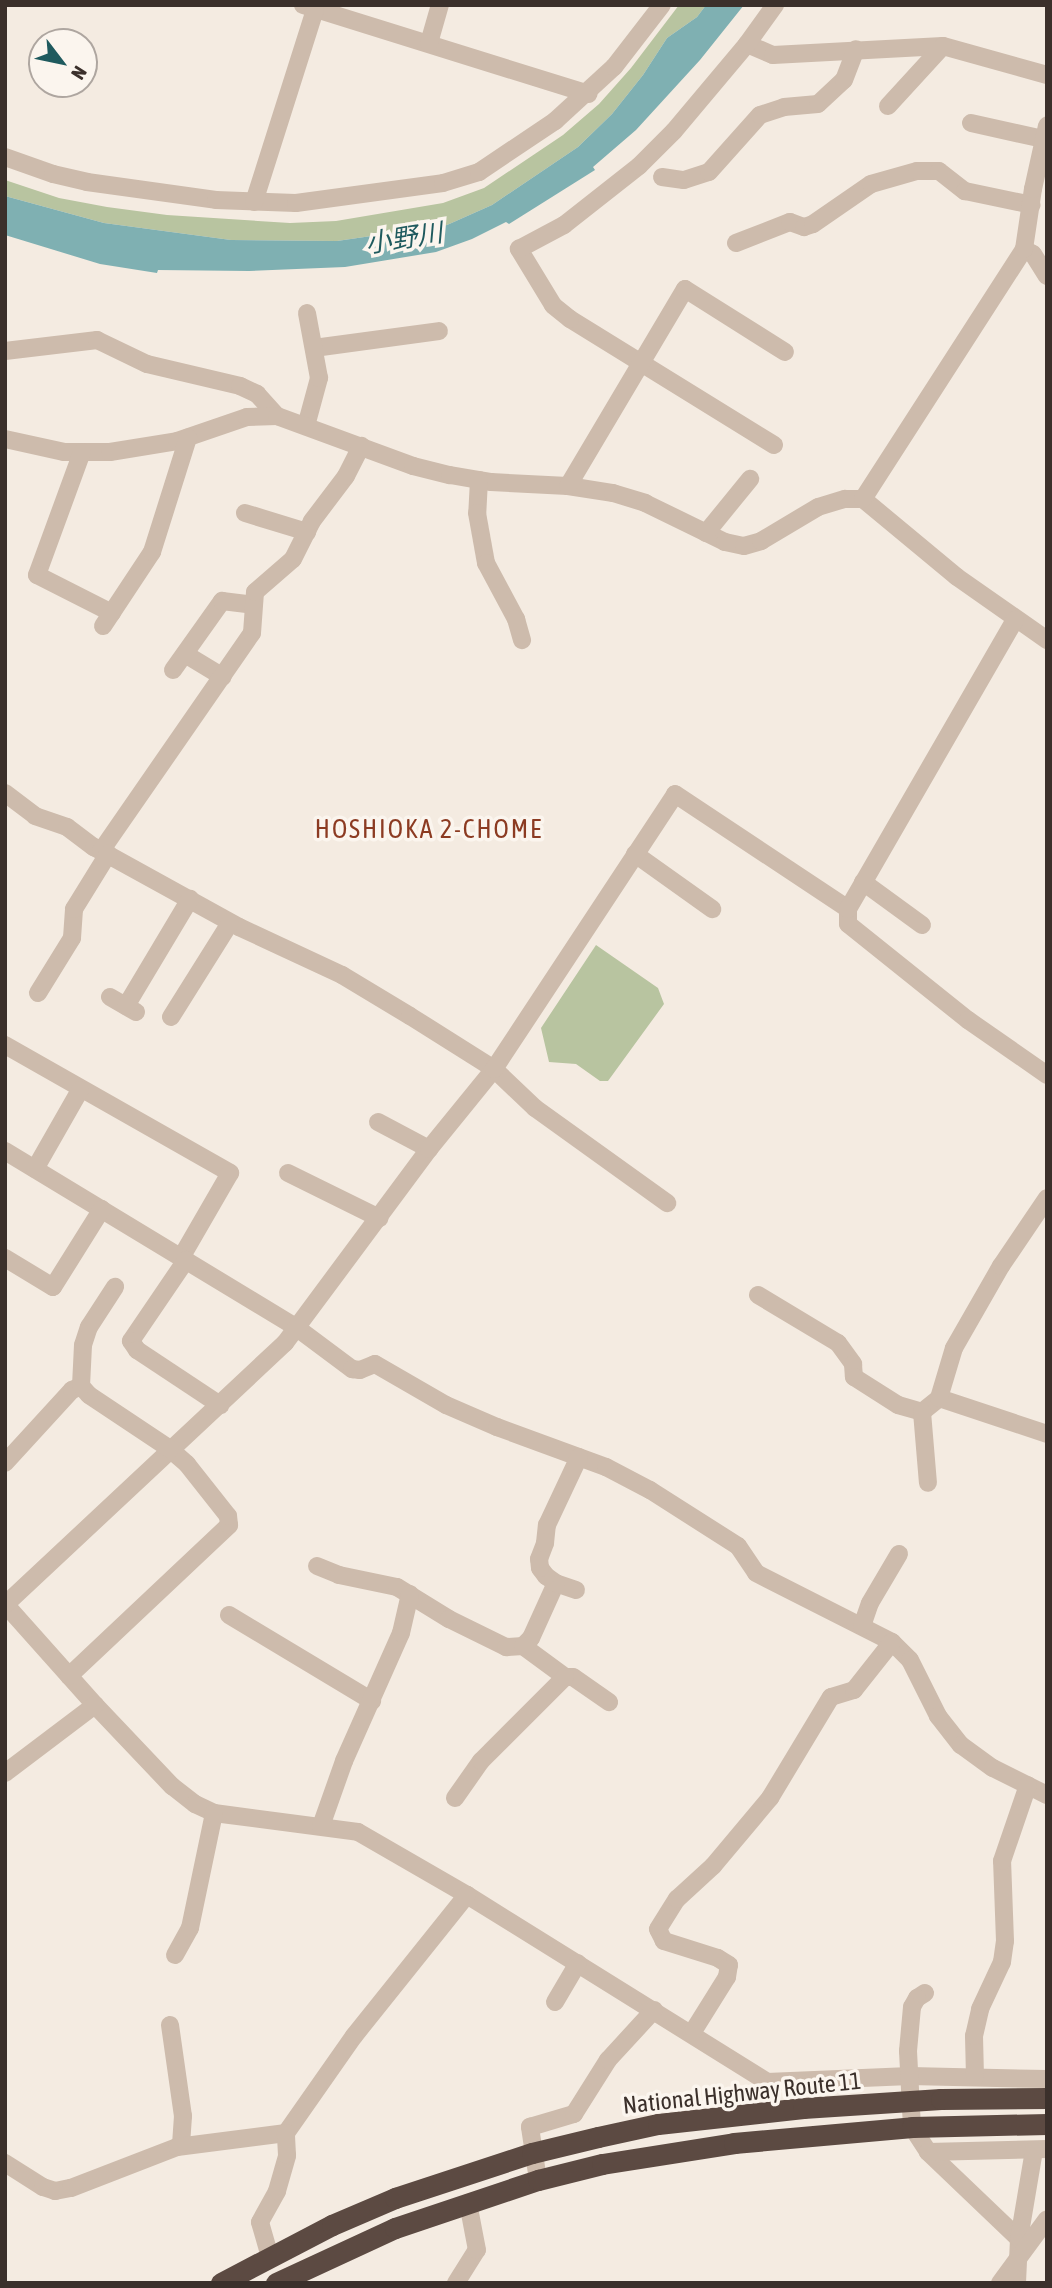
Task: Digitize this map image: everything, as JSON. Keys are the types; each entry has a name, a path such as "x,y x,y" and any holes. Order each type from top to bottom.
{"highway":[{"name":"National Highway Route 11","path":"221,2283 395,2198 532,2153 658,2124 803,2108 941,2099 1047,2098"},
{"name":"National Highway Route 11","path":"276,2283 395,2228 468,2203 538,2180 660,2153 912,2127 1047,2124"}],"street":[{"path":"429,43 440,5"},
{"path":"5,157 53,174 87,182 254,202 296,203 358,197 443,183 479,172 533,137 587,94 614,67 662,5"},
{"path":"774,445 570,319 553,305 519,249 564,225 639,166 674,131 747,44 775,5"},
{"path":"254,202 309,7 587,94"},
{"path":"747,44 773,55 943,47 1047,75"},
{"path":"888,106 943,47"},
{"path":"662,177 684,180 709,172 760,115 784,107 818,104 844,80 856,49"},
{"path":"863,499 1024,249 1044,142 971,124"},
{"path":"736,243 790,222 804,227 813,224 871,184 917,171 939,171 965,191 1032,205"},
{"path":"1024,249 1033,254 1047,276"},
{"path":"568,486 685,289 785,352"},
{"path":"306,426 319,378 307,313"},
{"path":"314,348 439,331"},
{"path":"5,351 97,340 147,364 240,387 257,394 277,416"},
{"path":"5,439 64,452 110,452 188,438 239,419 277,416 414,466 479,480 568,486 613,493 645,503 706,533 744,546 761,541 818,507 845,499 863,499 1015,620 1047,640"},
{"path":"82,452 37,575 108,619 152,552 188,438"},
{"path":"37,993 72,938 74,909 105,853 252,633 255,592 293,559 307,532 346,476 360,446"},
{"path":"706,533 750,479"},
{"path":"479,480 477,513 486,563 516,619 522,640"},
{"path":"245,513 307,532"},
{"path":"173,670 222,601 253,605"},
{"path":"1015,620 848,909 848,924 968,1020 1047,1075"},
{"path":"184,654 223,677"},
{"path":"5,793 35,816 67,827 105,853 230,922 342,975 494,1069 536,1108 667,1203"},
{"path":"848,909 675,794 494,1069 429,1149 285,1343 5,1604 95,1705 172,1786 195,1804 214,1813 358,1832 467,1895 767,2082 910,2076 1047,2079"},
{"path":"635,854 712,909"},
{"path":"863,882 922,925"},
{"path":"110,997 131,1009 190,899"},
{"path":"171,1017 230,922"},
{"path":"5,1045 230,1173 183,1259 131,1341 137,1350 220,1405"},
{"path":"35,1168 80,1090"},
{"path":"378,1122 429,1149"},
{"path":"5,1151 296,1328 352,1368 360,1370 375,1364 446,1405 623,1475 738,1546 756,1573 892,1642 910,1660 938,1716 961,1745 993,1768 1047,1795"},
{"path":"288,1173 379,1218"},
{"path":"922,1412 939,1398 954,1348 1001,1266 1047,1198"},
{"path":"5,1258 53,1287 102,1209"},
{"path":"69,1676 229,1525 228,1516 187,1464 170,1449 89,1395 81,1386 83,1345 89,1327 115,1287"},
{"path":"758,1296 838,1343 853,1364 854,1377 898,1405 922,1412"},
{"path":"5,1463 72,1391 81,1386"},
{"path":"939,1398 1047,1434"},
{"path":"922,1412 928,1483"},
{"path":"576,1590 556,1583 540,1568 539,1559 548,1525 579,1457"},
{"path":"862,1626 870,1604 899,1554"},
{"path":"317,1566 339,1576 397,1587 490,1641 506,1647 523,1646 565,1676 573,1676 609,1702"},
{"path":"523,1646 531,1638 556,1583"},
{"path":"321,1826 344,1761 401,1633 411,1594"},
{"path":"229,1615 372,1701"},
{"path":"692,2033 727,1977 729,1965 719,1958 664,1941 658,1929 677,1899 712,1866 770,1798 831,1697 854,1690 892,1642"},
{"path":"455,1798 481,1761 565,1676"},
{"path":"8,1766 95,1705"},
{"path":"975,2077 974,2036 980,2009 1002,1962 1005,1941 1002,1861 1028,1786"},
{"path":"175,1955 190,1928 214,1813"},
{"path":"270,2257 260,2222 277,2191 287,2155 286,2133 354,2036 467,1895"},
{"path":"555,2003 578,1963"},
{"path":"925,1993 916,1997 912,2007 908,2052 912,2127 928,2152 1019,2247"},
{"path":"538,2180 530,2127 574,2114 608,2060 654,2010"},
{"path":"170,2025 183,2116 181,2146"},
{"path":"5,2163 43,2187 55,2191 71,2188 181,2146 286,2133"},
{"path":"928,2152 1040,2150 1019,2247 1017,2283"},
{"path":"456,2283 477,2249 468,2203"},
{"path":"1000,2283 1019,2247 1047,2218"}],"green space":[{"path":"679,5 706,5 697,17 667,38 643,75 612,114 578,147 492,205 447,225 337,241 231,240 104,223 5,196 5,180 59,198 107,207 167,215 290,223 336,221 443,203 484,188 563,135 599,104 631,68"},
{"path":"596,945 658,988 664,1004 608,1081 600,1081 576,1064 549,1062 541,1028"}],"water":[{"name":"小野川","path":"706,5 744,5 700,60 636,130 593,167 595,170 509,224 506,222 472,239 436,252 345,267 249,271 158,270 157,273 100,264 5,235 5,196 104,223 231,240 337,241 447,225 492,205 578,147 612,114 643,75 667,38 697,17"}],"district":[{"name":"HOSHIOKA 2-CHOME","path":"429,830"}]}
